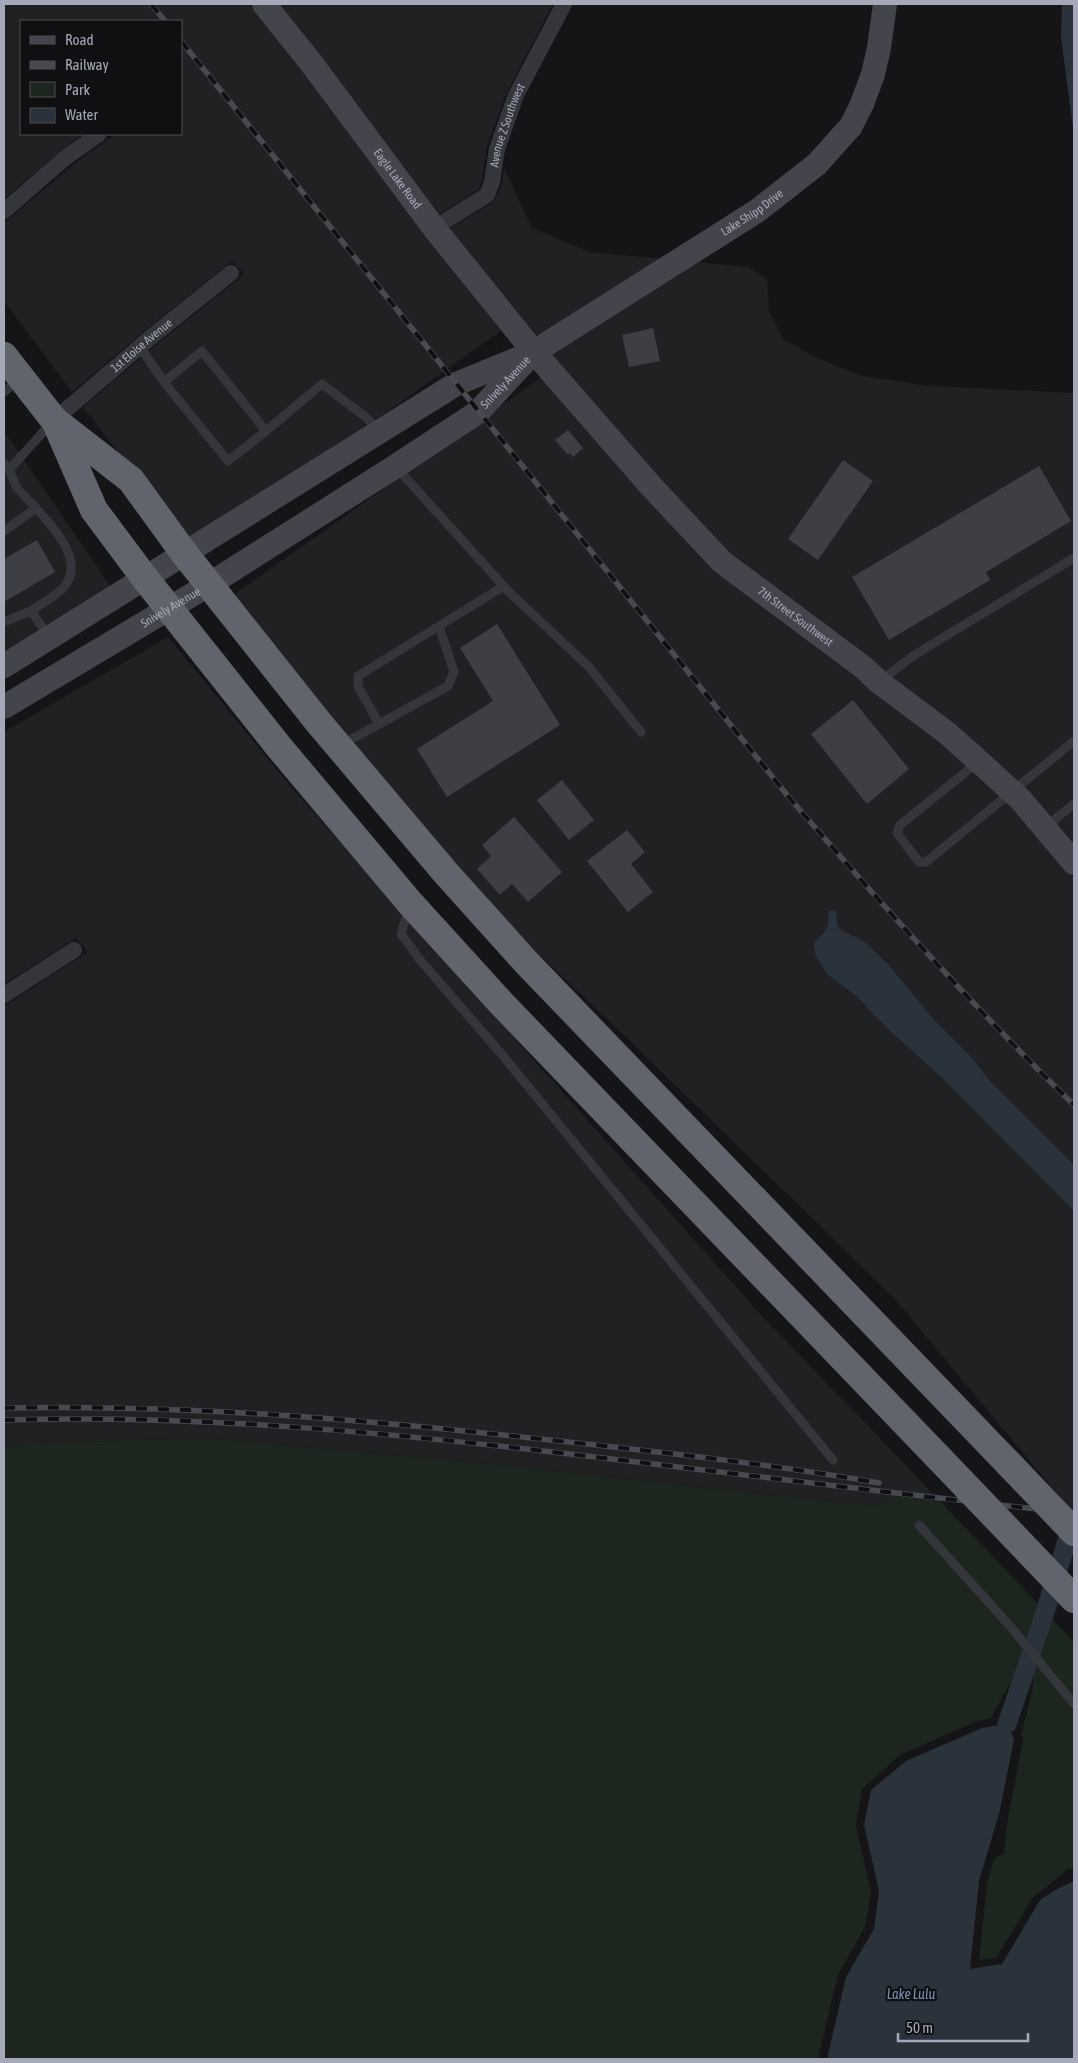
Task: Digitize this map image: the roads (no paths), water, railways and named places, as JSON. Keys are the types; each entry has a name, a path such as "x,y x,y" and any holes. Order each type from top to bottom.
{"highway":[{"path":"4,356 12,385 130,480 184,552 339,747 526,962 1074,1532"},
{"path":"54,420 94,510 144,577 279,747 410,903 502,1004 1074,1599"}],"street":[{"name":"Eagle Lake Road","path":"264,4 312,64 434,228 534,352"},
{"name":"Avenue Z Southwest","path":"434,228 488,195 497,149 516,95 564,4"},
{"name":"Lake Shipp Drive","path":"534,352 757,211 817,164 851,126 862,104 873,74 879,48 885,4"},
{"path":"4,211 65,158 98,135"},
{"name":"1st Eloise Avenue","path":"54,420 231,273"},
{"name":"Snively Avenue","path":"4,666 456,384 534,352"},
{"name":"Snively Avenue","path":"4,707 210,584 478,412 534,352"},
{"name":"7th Street Southwest","path":"534,352 650,485 722,562 863,667 879,682 947,733 1021,800 1074,863"},
{"path":"4,995 74,950"}],"lane":[{"path":"140,347 164,382 193,411 212,434 228,461 322,384 367,418 379,432"},
{"path":"164,382 202,351 224,386 244,410 266,430"},
{"path":"4,622 31,611 63,588 69,578 71,560 64,543 50,523 17,488 6,466 54,420"},
{"path":"396,466 504,586 589,667 641,732"},
{"path":"4,531 36,508"},
{"path":"879,682 913,656 1074,558"},
{"path":"379,724 358,686 358,676 504,586"},
{"path":"31,611 49,638"},
{"path":"339,747 448,686 454,672 439,626"},
{"path":"978,761 900,825 897,833 919,862 926,862 1074,741"},
{"path":"1046,828 1074,804"},
{"path":"410,903 401,934 421,961 504,1057 833,1460"},
{"path":"919,1525 1010,1626 1074,1704"}],"water":[{"path":"1062,4 1074,4 1074,136 1061,37"},
{"path":"836,910 838,928 865,942 889,965 935,1021 973,1059 990,1081 1074,1165 1074,1211 942,1078 891,1032 856,996 828,975 815,954 814,943 827,928 829,911"},
{"name":"Lake Lulu","path":"1007,1724 1014,1739 1000,1810 979,1881 970,1969 1002,1964 1040,1900 1074,1881 1074,2059 827,2059 846,1977 874,1929 879,1891 864,1825 871,1790 906,1761 982,1728"}],"waterway":[{"path":"1007,1724 1042,1622 1074,1518"}],"railway":[{"path":"151,4 164,20"},
{"path":"182,42 787,795 927,953 999,1030 1074,1105"},
{"path":"4,1408 73,1407 209,1411 346,1420 674,1454 756,1464 879,1483"},
{"path":"4,1420 150,1420 295,1427 368,1433 1074,1513"}]}
